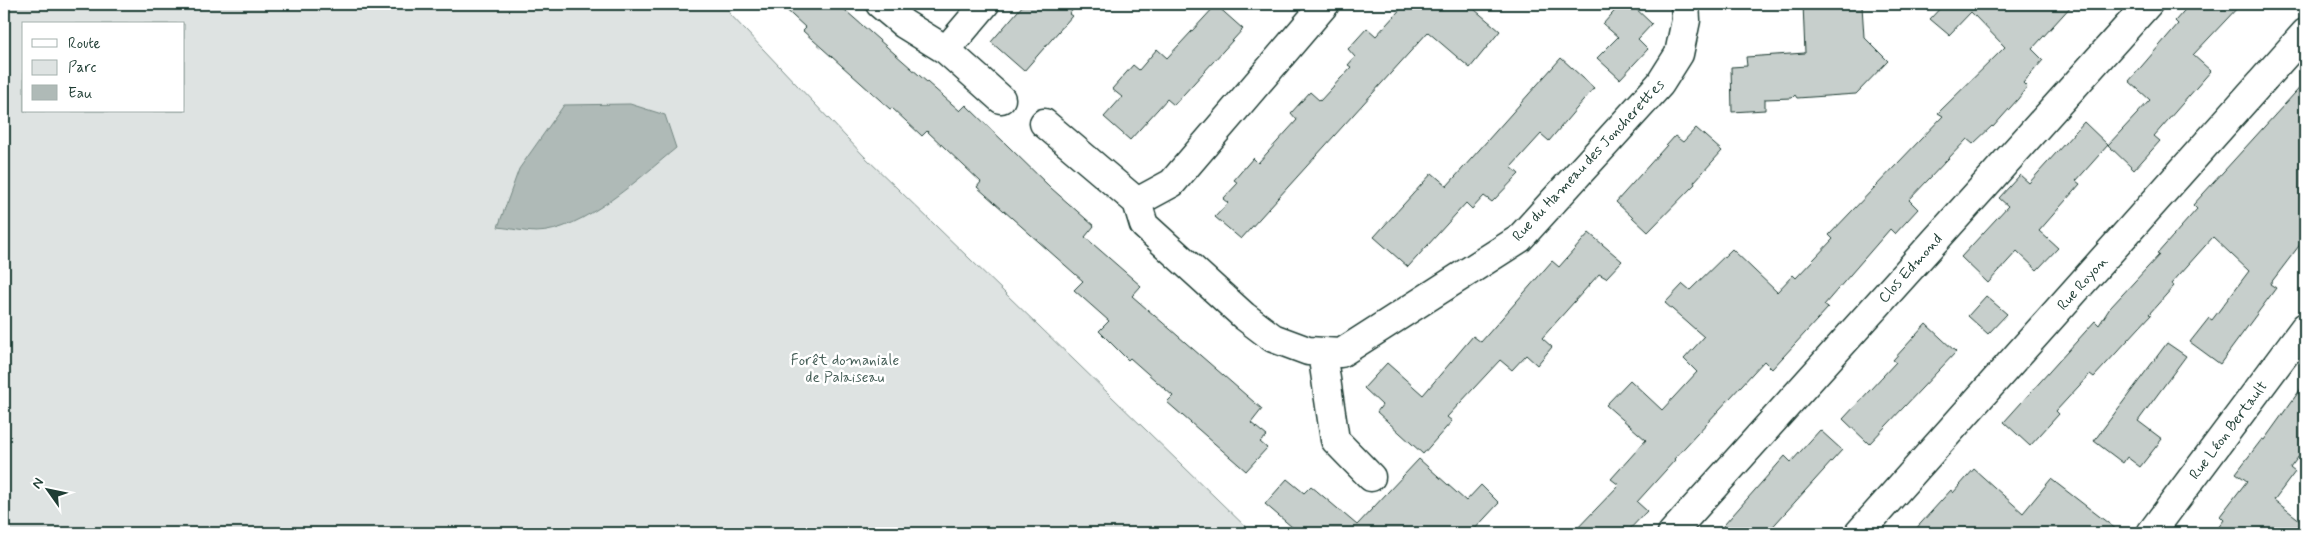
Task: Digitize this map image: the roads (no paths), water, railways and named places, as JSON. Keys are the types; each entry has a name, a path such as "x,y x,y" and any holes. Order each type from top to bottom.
{"street":[{"path":"880,4 904,24 946,50 1001,99"},
{"path":"946,50 985,4"},
{"path":"1044,124 1137,202 1172,183 1325,4"},
{"name":"Rue du Hameau des Joncherettes","path":"1137,202 1144,225 1244,316 1280,330 1308,351 1341,353 1519,239 1660,84 1679,54 1686,20 1684,4"},
{"name":"Clos Edmond","path":"1672,533 2148,4"},
{"name":"Rue Royon","path":"1859,533 2305,33"},
{"name":"Rue Léon Bertault","path":"2151,533 2305,327"},
{"path":"1322,352 1335,440 1371,477"}],"water":[{"path":"630,104 665,115 676,148 611,200 592,213 572,223 554,230 536,232 498,227 519,169 564,105"}],"park label":[{"name":"Forêt domaniale de Palaiseau","path":"845,368"}]}
